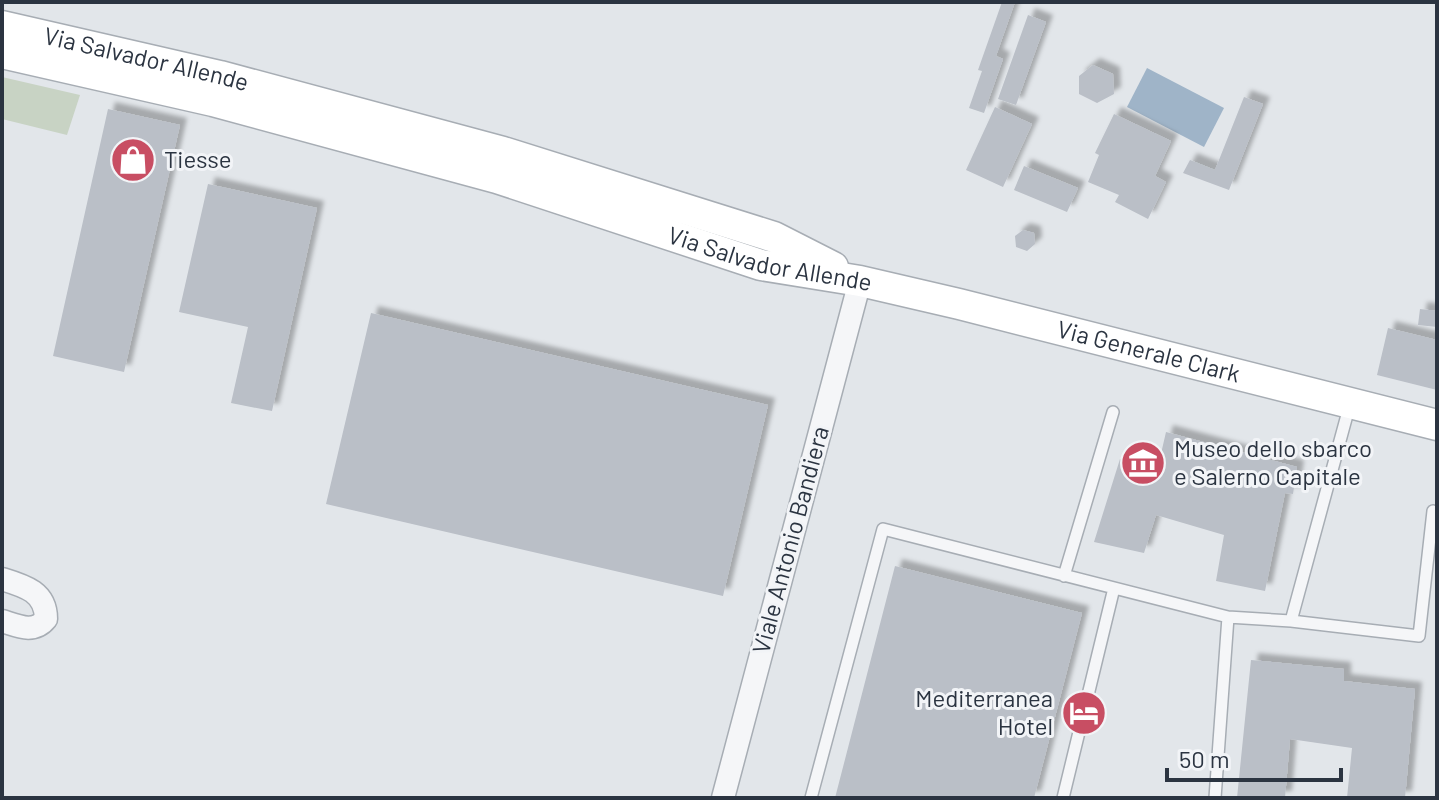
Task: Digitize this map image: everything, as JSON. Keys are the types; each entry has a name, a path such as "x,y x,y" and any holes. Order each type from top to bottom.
{"main road":[{"name":"Via Salvador Allende","path":"2,26 220,76 503,152 774,237 860,281"},
{"name":"Via Salvador Allende","path":"2,53 213,101 497,178 761,265 860,281"},
{"name":"Via Generale Clark","path":"860,281 1437,425"}],"street":[{"name":"Viale Antonio Bandiera","path":"723,798 860,281"},
{"path":"2,579 25,586 37,594 44,602 46,619 34,629 2,621"}],"lane":[{"path":"1291,621 1350,404"},
{"path":"1064,576 1113,412"},
{"path":"811,798 883,529 1228,617 1419,636 1433,511"},
{"path":"1063,798 1114,588"},
{"path":"1215,798 1228,617"}],"green space":[{"path":"2,77 80,95 67,135 2,119"}],"water":[{"path":"1147,68 1224,108 1204,147 1127,107"}],"building":[{"path":"1002,2 1015,2 996,56 1003,59 984,113 969,108 982,71 978,70"},
{"path":"1028,15 1046,22 1016,105 998,99"},
{"path":"1093,65 1113,74 1114,94 1097,103 1079,94 1079,76"},
{"path":"1244,97 1263,104 1229,190 1183,173 1190,160 1215,170"},
{"path":"995,107 1032,124 1003,187 966,170"},
{"path":"108,109 180,125 124,372 53,356"},
{"path":"1114,114 1171,141 1155,176 1166,182 1148,219 1115,202 1119,195 1088,182 1099,155 1095,153"},
{"path":"1024,166 1078,188 1067,212 1014,190"},
{"path":"208,184 317,208 272,411 231,403 248,327 179,312"},
{"path":"1023,230 1034,233 1035,244 1027,251 1016,247 1015,236"},
{"path":"1420,309 1437,311 1437,327 1418,325"},
{"path":"371,313 768,405 723,596 326,504"},
{"path":"1388,328 1437,340 1437,390 1377,375"},
{"path":"1166,432 1297,467 1293,494 1285,493 1265,591 1216,581 1224,535 1156,515 1144,553 1094,542 1120,459 1157,471"},
{"path":"895,566 1082,613 1034,798 835,798"},
{"path":"1251,660 1344,669 1344,681 1415,689 1405,798 1347,798 1352,748 1290,739 1285,798 1237,798"}],"place":[{"name":"Tiesse","path":"133,160"},
{"name":"Museo dello sbarco e Salerno Capitale","path":"1143,463"},
{"name":"Mediterranea Hotel","path":"1084,713"}]}
